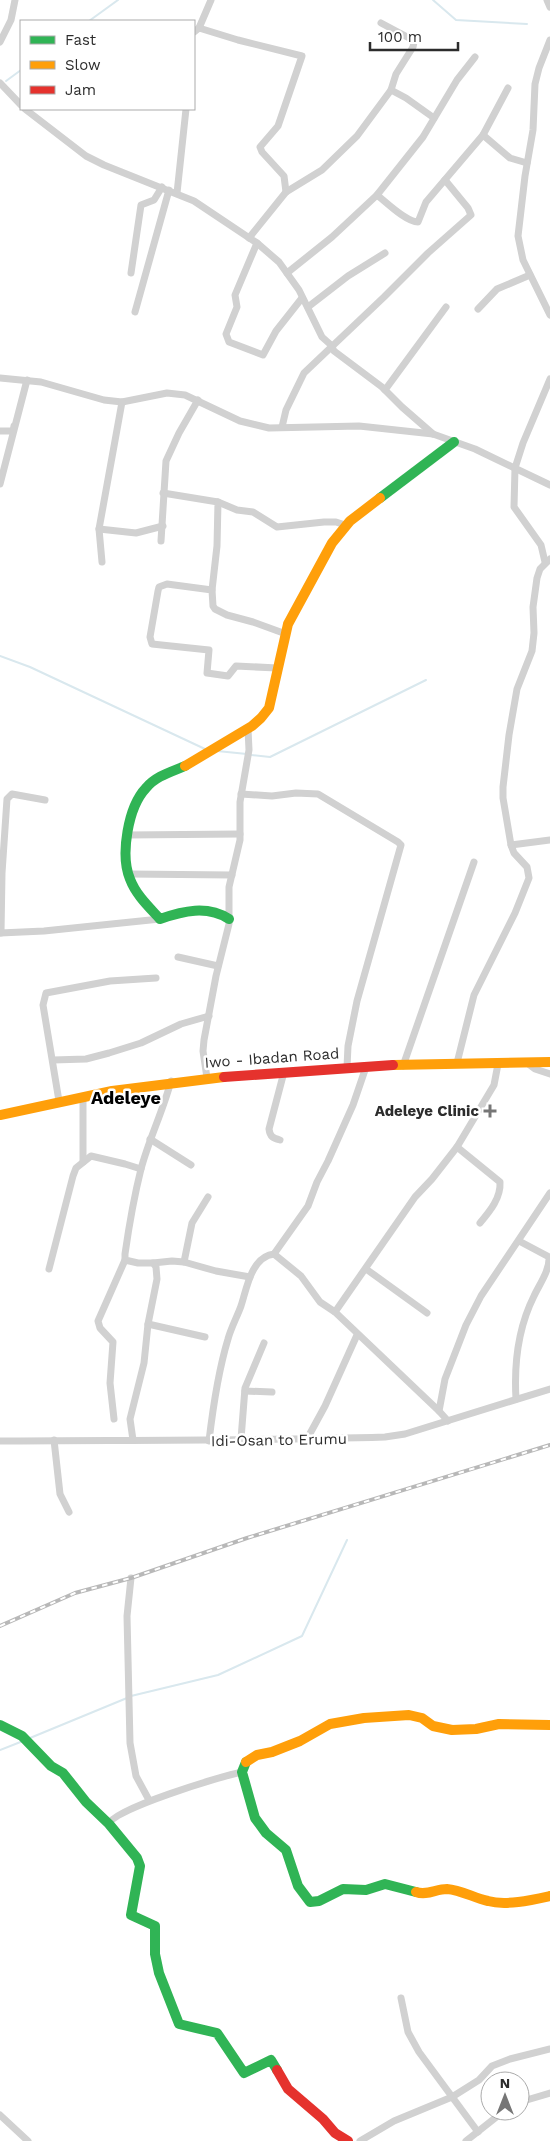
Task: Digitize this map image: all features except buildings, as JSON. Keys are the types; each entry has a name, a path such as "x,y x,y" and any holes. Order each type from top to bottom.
{"street":[{"path":"0,42 12,20 15,0"},
{"path":"211,0 197,30 302,56 278,126 260,147 262,152 284,176 286,192"},
{"path":"547,0 550,7"},
{"path":"249,238 286,192 322,170 357,136 390,90 396,74 413,47 414,42 381,24"},
{"path":"550,40 535,84 533,130 518,236 521,254 550,315"},
{"path":"287,273 332,237 377,195 423,137 457,80 475,58"},
{"path":"0,83 20,104"},
{"path":"377,195 413,222 418,222 426,202 483,135 508,88"},
{"path":"390,90 406,98 434,118"},
{"path":"26,110 86,156 194,201 256,243 279,262 287,273 299,290 322,337 331,345 334,351 385,390 402,408 433,434"},
{"path":"178,193 186,110"},
{"path":"483,135 510,158 527,163"},
{"path":"282,427 286,410 304,373 428,253 471,216 471,212 444,180"},
{"path":"131,274 141,205 154,200 166,189"},
{"path":"135,312 166,189"},
{"path":"256,243 235,295 236,307 226,334 229,342 263,355 276,331 302,298"},
{"path":"308,307 348,276 385,253"},
{"path":"478,309 498,289 530,275"},
{"path":"385,390 446,307"},
{"path":"0,378 27,380 122,402 167,393 185,395 240,421 256,426 359,426 433,434 475,449 550,484"},
{"path":"457,1063 474,995 515,914 529,878 527,867 514,853 511,845 503,798 509,735 517,689 532,651 537,578 548,561 541,546 514,507 515,468 523,443 550,379"},
{"path":"0,430 13,430 18,403 27,380"},
{"path":"0,484 27,380"},
{"path":"161,541 166,461 178,433 198,400"},
{"path":"102,562 100,529 122,402"},
{"path":"160,919 140,896 128,874 127,835 132,808 152,782 191,763 260,720 268,708 286,634 295,609 332,543 345,525 454,442"},
{"path":"163,493 218,502 236,510 253,512 277,527 324,522 336,522 345,525"},
{"path":"218,502 217,546 212,590 213,606 227,615 286,634"},
{"path":"100,529 136,533 163,526"},
{"path":"212,590 167,584 159,587 150,637 152,644 209,650 207,673 228,676 236,666 277,668"},
{"path":"207,1078 203,1051 218,966 230,919 229,887 240,834 241,794 249,750 248,729"},
{"path":"241,794 272,796 296,793 318,794 401,845 357,1001 348,1046 347,1067"},
{"path":"45,800 12,794 7,799 2,873 3,906 0,933 44,931 160,919 174,913 191,911 217,912 230,919"},
{"path":"127,835 240,834"},
{"path":"511,845 550,840"},
{"path":"403,1066 474,862"},
{"path":"128,874 232,874"},
{"path":"178,957 218,966"},
{"path":"59,1101 44,1005 46,993 110,981 156,978"},
{"path":"53,1060 86,1059 109,1053 141,1043 181,1024 209,1016"},
{"name":"Iwo - Ibadan Road","path":"0,1115 59,1101 171,1081 347,1067 550,1062"},
{"path":"527,1063 535,1069 550,1074"},
{"path":"335,1312 415,1197 457,1147 494,1085 498,1064"},
{"path":"209,1441 224,1355 250,1277 262,1260 268,1255 274,1254 308,1206 317,1182 353,1105 366,1067"},
{"path":"280,1140 273,1138 269,1129 284,1072"},
{"path":"114,1419 110,1383 113,1342 100,1328 98,1321 125,1260 141,1169 171,1081"},
{"path":"83,1097 83,1162"},
{"path":"150,1139 191,1165"},
{"path":"457,1147 500,1182 500,1190 492,1207 480,1224"},
{"path":"49,1270 76,1168 88,1158 94,1156 141,1169"},
{"path":"439,1411 445,1379 466,1325 481,1296 550,1193"},
{"path":"184,1262 192,1223 208,1197"},
{"path":"516,1400 518,1354 523,1322 550,1264 549,1257 545,1254 519,1241"},
{"path":"274,1254 300,1276 320,1302 335,1312 448,1421"},
{"path":"125,1260 138,1263 184,1262 216,1271 250,1277"},
{"path":"133,1440 130,1419 144,1363 148,1324 157,1279 156,1267 153,1263"},
{"path":"366,1269 428,1313"},
{"path":"148,1324 205,1337"},
{"path":"307,1439 325,1406 357,1335"},
{"path":"241,1439 245,1391 254,1364 264,1343"},
{"name":"Idi-Osan to Erumu","path":"0,1441 209,1441 385,1437 405,1434 550,1389"},
{"path":"245,1391 272,1392"},
{"path":"54,1440 60,1494 68,1512"},
{"path":"131,1578 126,1616 131,1713 130,1743 136,1776 149,1800"},
{"path":"550,1725 499,1724 476,1729 452,1730 433,1726 422,1718 409,1715 364,1718 330,1724 285,1747 256,1755 244,1764 242,1772 256,1821 270,1837 284,1845 298,1887 310,1902 320,1901 343,1889 366,1890 385,1884 422,1894 444,1889 453,1890 490,1902 528,1901 550,1896"},
{"path":"0,1725 22,1736 51,1766 63,1773 86,1802 109,1824 121,1841 132,1852 140,1866 131,1915 155,1926 155,1951 159,1976 180,2024 217,2034 235,2057 244,2073 271,2060 288,2089 323,2119 335,2133 348,2141"},
{"path":"109,1824 110,1820 116,1816 149,1800 242,1772"},
{"path":"401,1998 408,2032 419,2052 478,2132"},
{"path":"360,2141 394,2121 452,2097 479,2080 492,2066 510,2059 550,2049"},
{"path":"530,2099 550,2093"},
{"path":"0,2115 28,2141"},
{"path":"466,2141 492,2121"}],"waterway":[{"path":"90,20 118,0"},
{"path":"433,0 456,20 527,24"},
{"path":"6,81 20,71"},
{"path":"0,656 30,667 205,749"},
{"path":"251,755 270,757 426,680"},
{"path":"217,751 247,754"},
{"path":"131,1696 218,1675 302,1636 347,1540"},
{"path":"30,1738 127,1698"},
{"path":"0,1750 23,1741"}],"railway":[{"path":"0,1626 75,1593 131,1578 247,1538 550,1445"}],"traffic: fast":[{"path":"380,498 454,442"},
{"path":"185,766 154,780 140,796 130,819 126,845 127,869 136,890 160,919 195,911 212,912 229,919"},
{"path":"0,1725 22,1736 51,1766 63,1773 86,1802 109,1824 137,1858 140,1866 131,1915 155,1926 155,1954 159,1973 179,2024 217,2033 244,2073 271,2060 277,2070"},
{"path":"246,1762 242,1772 255,1818 266,1833 286,1850 298,1886 310,1902 319,1901 343,1889 366,1890 385,1884 416,1892"}],"traffic: slow":[{"path":"185,766 252,726 269,708 288,624 332,543 350,521 380,498"},
{"path":"393,1065 550,1062"},
{"path":"0,1115 112,1091 224,1077"},
{"path":"246,1762 257,1755 272,1752 300,1741 330,1724 364,1718 409,1715 422,1718 433,1726 452,1730 476,1729 499,1724 550,1725"},
{"path":"416,1892 424,1893 447,1889 488,1901 503,1903 550,1896"}],"traffic: jam":[{"path":"224,1077 393,1065"},
{"path":"277,2070 288,2089 323,2119 335,2133 348,2141"}],"place":[{"name":"Adeleye Clinic","path":"490,1111"}],"district":[{"name":"Adeleye","path":"126,1097"}]}
